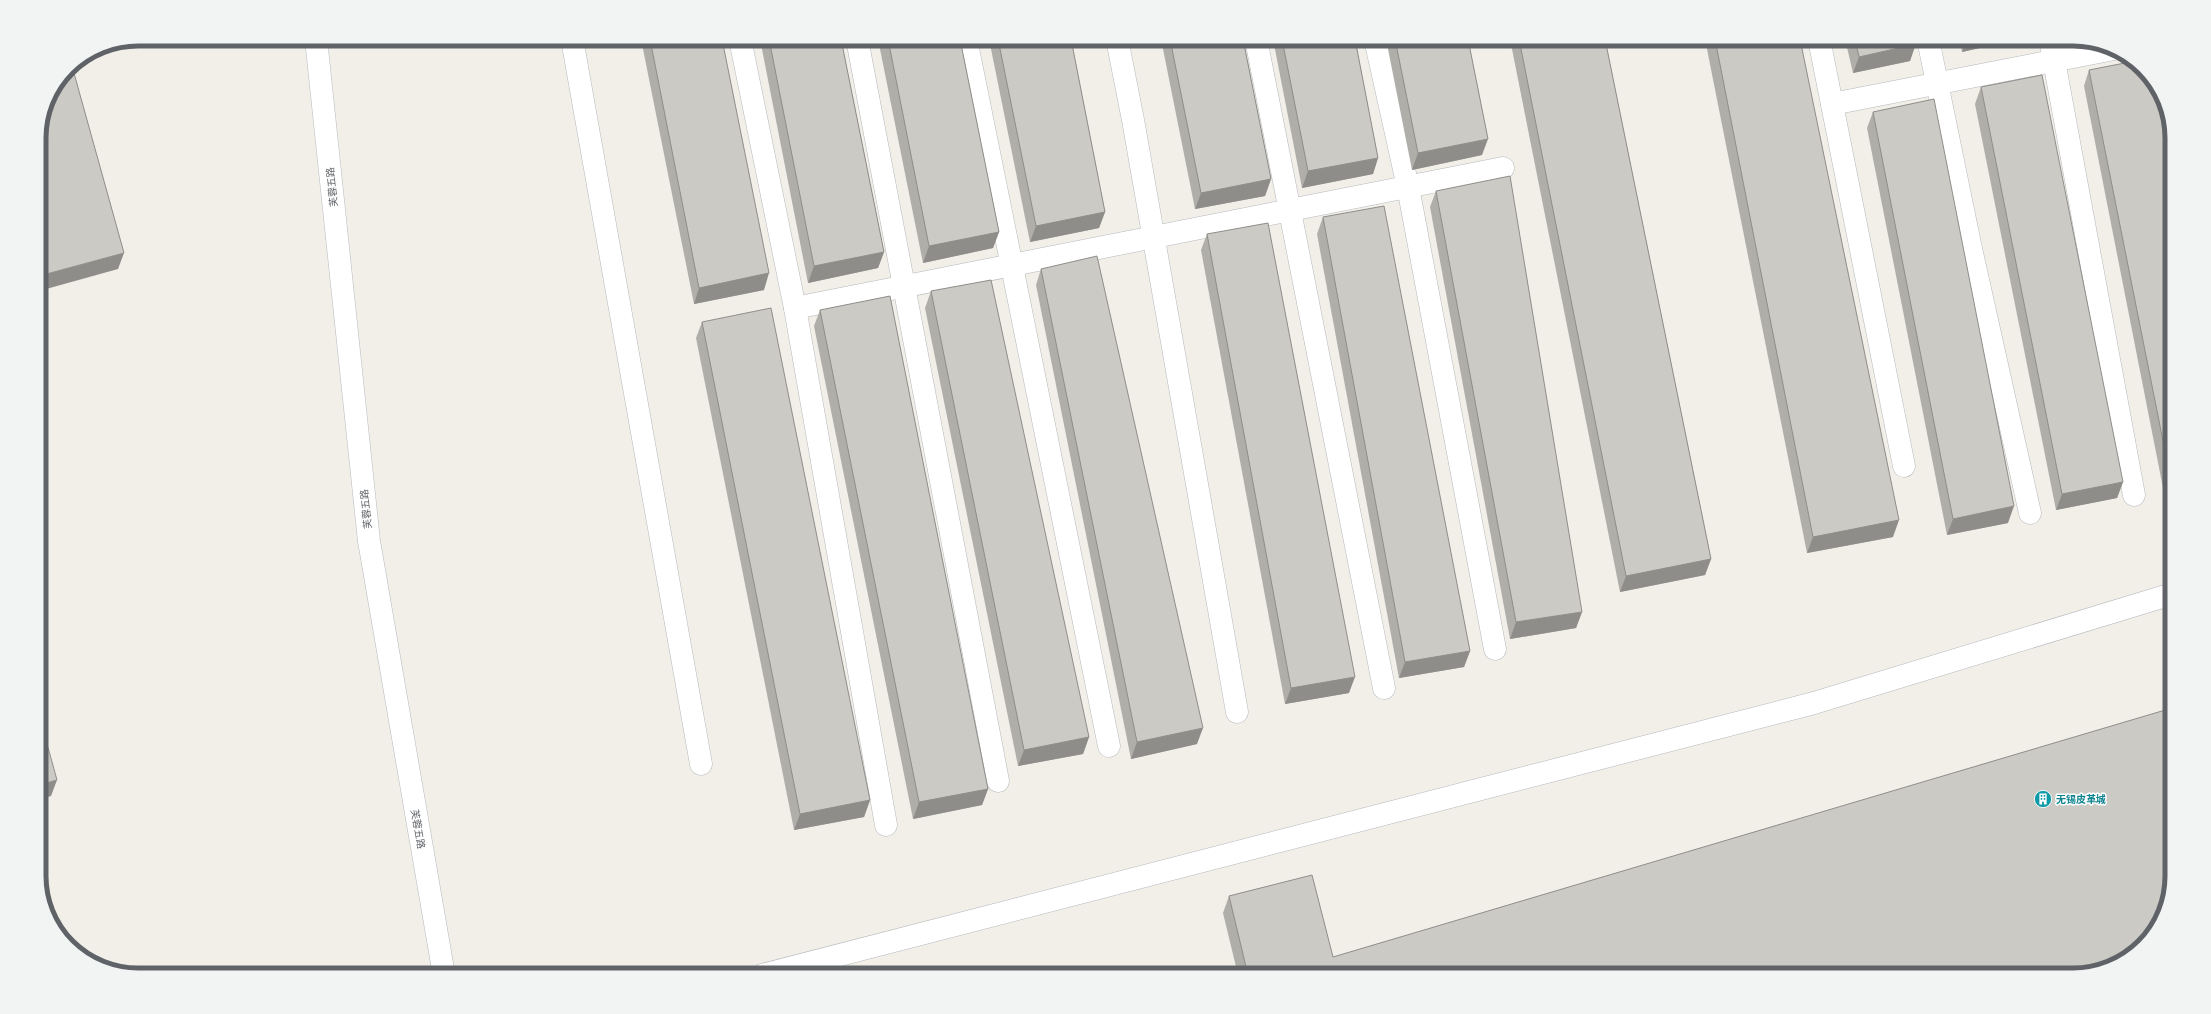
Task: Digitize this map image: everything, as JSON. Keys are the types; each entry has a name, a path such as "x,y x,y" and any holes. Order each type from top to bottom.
{"street":[{"name":"芙蓉五路","path":"317,46 369,541 443,968"},
{"path":"573,46 701,764"},
{"path":"741,46 795,308 886,825"},
{"path":"858,46 998,781"},
{"path":"967,46 1109,746"},
{"path":"1117,46 1154,237 1237,712"},
{"path":"1257,46 1384,688"},
{"path":"1377,46 1408,187 1495,649"},
{"path":"1820,46 1904,466"},
{"path":"1929,46 1970,244 2030,513"},
{"path":"2051,46 2134,495"},
{"path":"1832,104 2103,51"},
{"path":"795,308 1503,168"},
{"path":"789,968 1814,703 2165,596"}],"building":[{"path":"651,46 723,46 769,273 699,288"},
{"path":"770,46 842,46 884,252 814,266"},
{"path":"889,46 961,46 999,232 929,246"},
{"path":"999,46 1072,46 1105,212 1036,226"},
{"path":"1171,46 1244,46 1271,179 1201,193"},
{"path":"1283,46 1356,46 1378,158 1308,171"},
{"path":"1396,46 1469,46 1488,139 1418,153"},
{"path":"1520,46 1606,46 1711,559 1626,576"},
{"path":"1716,46 1801,46 1899,520 1813,537"},
{"path":"1857,46 1907,46 1859,57"},
{"path":"2125,63 2142,77 2149,87 2155,97 2163,120 2165,132 2165,451 2089,70"},
{"path":"74,72 124,253 46,274 46,132 49,114 53,103 65,82"},
{"path":"2042,75 2123,482 2062,494 1981,87"},
{"path":"1934,99 2014,506 1953,519 1873,112"},
{"path":"1510,176 1582,612 1516,622 1436,191"},
{"path":"1384,206 1470,651 1405,662 1323,217"},
{"path":"1268,223 1355,677 1291,688 1207,234"},
{"path":"1097,256 1203,728 1137,742 1041,269"},
{"path":"991,280 1089,737 1024,750 931,291"},
{"path":"890,296 988,789 919,802 820,310"},
{"path":"771,308 870,800 800,814 702,322"},
{"name":"无锡皮革城","path":"2165,710 2165,882 2163,894 2153,922 2142,937 2124,952 2097,965 2073,968 1246,968 1229,896 1312,875 1333,957"},
{"path":"46,740 57,780 46,783"}],"place":[{"name":"无锡皮革城","path":"2043,799"}]}
